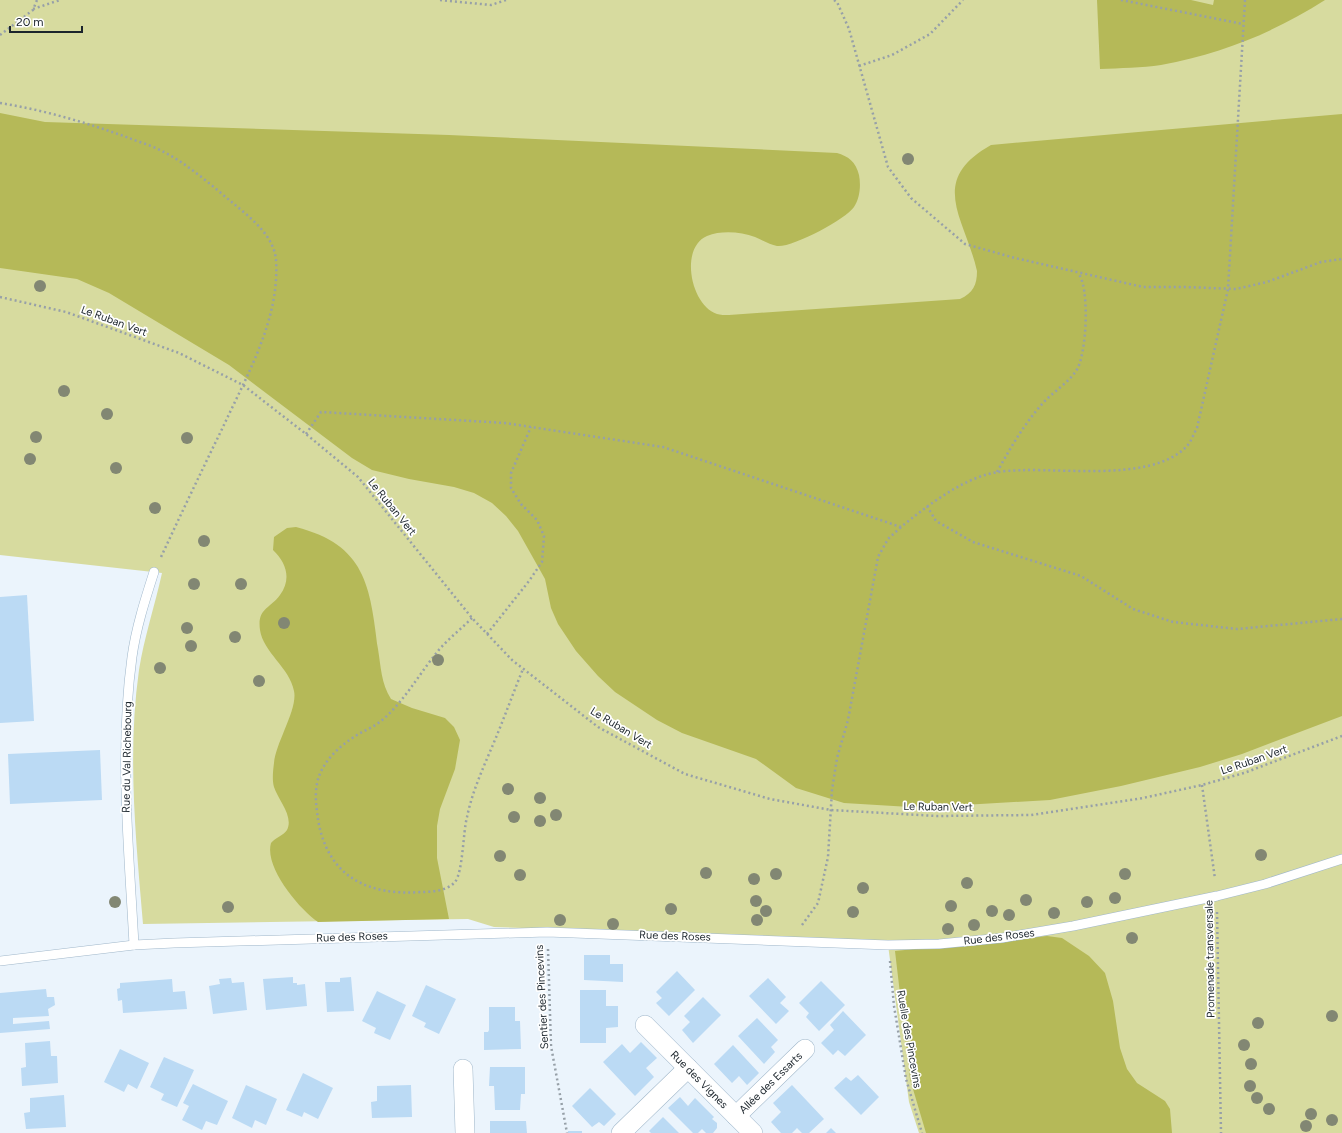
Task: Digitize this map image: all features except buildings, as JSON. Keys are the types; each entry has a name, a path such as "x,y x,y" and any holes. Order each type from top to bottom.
{"street":[{"name":"Rue des Vignes","path":"645,1026 753,1133"},
{"name":"Allée des Essarts","path":"736,1116 805,1049"},
{"path":"621,1133 688,1068"},
{"path":"463,1069 465,1133"}],"lane":[{"name":"Rue du Val Richebourg","path":"134,945 126,816 128,698 134,649 154,572"},
{"name":"Rue des Roses","path":"0,961 134,945 547,932 790,940 888,945 939,944 1002,938 1073,926 1217,896 1265,884 1342,859"}],"path":[{"path":"33,10 37,0"},
{"path":"0,35 33,10 60,0"},
{"path":"440,0 491,5 506,0"},
{"path":"834,0 837,2 849,29 888,167 911,198 965,244 1078,273 1143,287 1228,289 1250,287 1321,262 1342,259"},
{"path":"859,66 892,56 930,34 963,0"},
{"path":"1121,0 1243,24"},
{"path":"790,940 818,903 828,857 832,790 837,758 848,720 878,557 888,539 927,506 970,481 998,472 1140,469 1166,461 1188,446 1197,428 1228,289 1244,0"},
{"path":"0,103 22,106 104,129 160,150 188,167 254,220 274,250 276,258 276,280 273,305 267,325 243,385 154,572"},
{"path":"998,472 1021,430 1044,403 1077,370 1085,338 1086,308 1083,278 1078,273"},
{"name":"Le Ruban Vert","path":"0,297 74,315 179,353 243,385 358,477 472,618 512,660 598,727 685,774 770,798 831,810 937,816 1030,815 1144,798 1202,785 1244,773 1342,736"},
{"path":"306,434 321,412 505,423 663,447 901,527"},
{"path":"487,634 529,581 542,562 544,536 538,520 521,504 510,488 511,473 531,427"},
{"path":"927,506 936,521 973,542 1082,576 1134,609 1173,622 1237,628 1342,619"},
{"path":"472,618 439,649 398,703 380,722 343,744 325,764 319,778 316,792 320,832 328,851 338,865 349,875 369,888 385,892 432,892 443,890 454,883 460,876 462,839 476,785 523,669"},
{"name":"Promenade transversale","path":"1202,785 1217,896 1221,1133"},
{"name":"Sentier des Pincevins","path":"547,932 551,1046 567,1133"},
{"name":"Ruelle des Pincevins","path":"888,945 894,1006 906,1079 922,1133"}],"green space":[{"path":"0,0 1342,0 1342,1133 919,1133 909,1102 888,945 775,937 494,927 468,919 143,924 135,829 133,766 135,702 144,646 162,573 0,555"},
{"path":"1097,0 1191,0 1213,5 1214,0 1325,0 1306,12 1267,32 1226,48 1161,65 1100,69"},
{"path":"0,113 45,122 449,135 837,153 845,156 854,163 858,170 860,187 859,196 854,207 841,218 818,232 806,238 777,246 750,235 731,232 713,234 698,242 693,252 691,264 695,289 708,309 721,315 960,299 964,297 971,291 975,284 977,271 972,252 959,217 955,187 960,172 972,159 991,145 1342,114 1342,716 1242,754 1200,767 1121,786 1050,800 910,807 844,803 796,788 756,759 682,733 657,720 615,692 598,676 576,651 558,624 551,608 545,579 518,531 506,516 492,503 474,493 454,487 409,479 372,470 352,458 229,365 109,293 77,279 0,268"},
{"path":"296,527 319,535 337,545 351,557 360,571 367,587 372,606 383,681 391,699 412,708 445,718 454,727 460,740 455,769 440,809 437,826 437,858 449,919 318,922 310,916 293,898 285,887 273,864 270,853 271,843 286,832 289,825 285,808 274,787 273,778 276,755 293,707 294,691 292,683 262,638 260,630 260,617 262,613 280,595 286,583 286,571 284,565 273,550 274,537 287,528"},
{"path":"1047,936 1062,938 1089,956 1105,973 1113,1001 1120,1048 1127,1069 1137,1083 1165,1101 1170,1109 1172,1133 926,1133 910,1079 895,951"}]}
